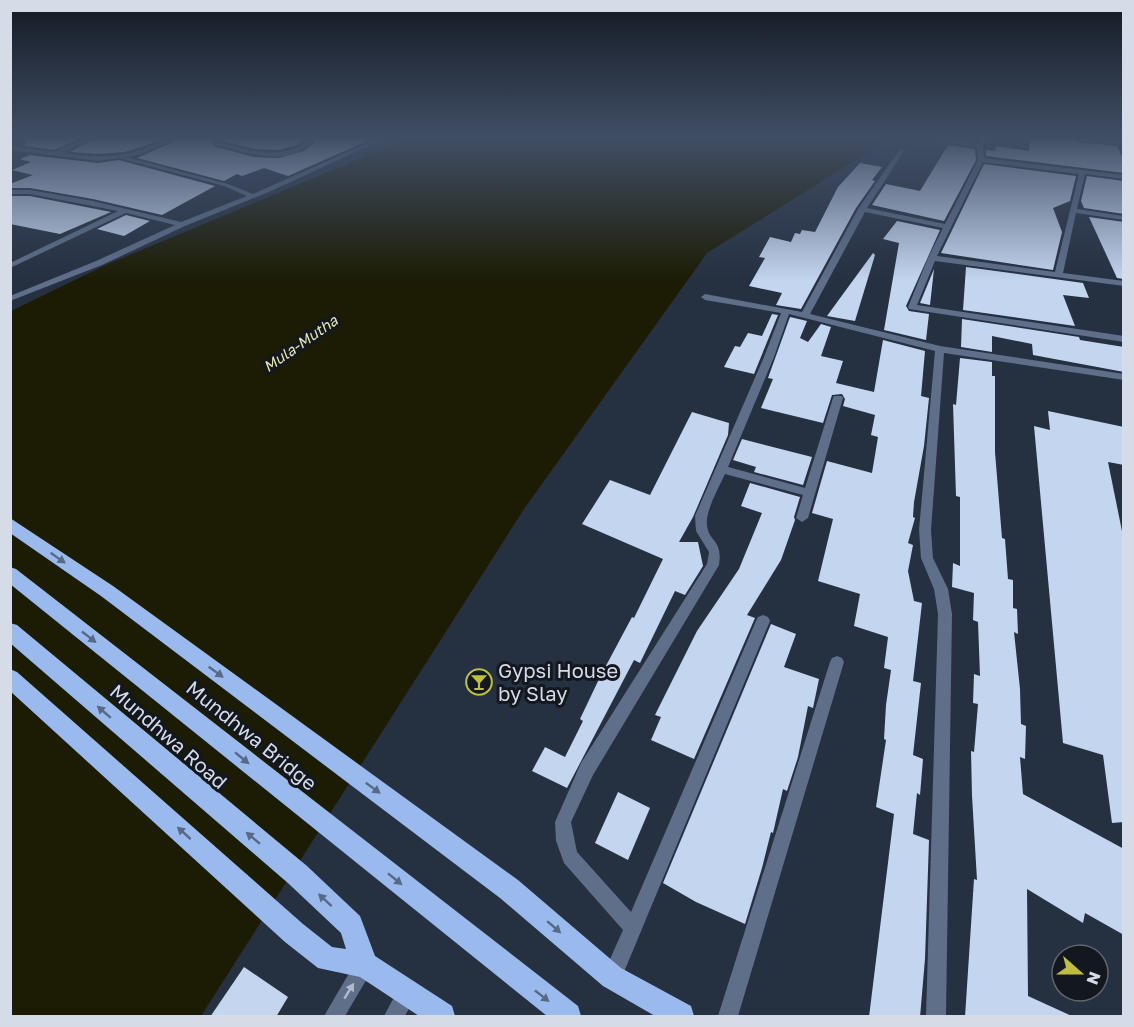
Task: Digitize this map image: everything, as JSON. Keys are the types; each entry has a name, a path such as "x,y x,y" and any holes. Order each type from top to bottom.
{"highway":[{"path":"10,524 106,591 509,889 612,977 681,1017"},
{"name":"Mundhwa Bridge","path":"10,574 568,1017"},
{"name":"Mundhwa Road","path":"10,632 298,875 351,925 365,964"},
{"path":"10,678 275,913 294,933 327,959 365,964 442,1017"}],"street":[{"path":"228,186 252,196"},
{"path":"10,299 99,263 182,224 275,186"},
{"path":"805,316 834,256 878,186"},
{"path":"968,186 932,258 912,307 1124,339"},
{"path":"1058,276 1079,186"},
{"path":"10,192 30,192 126,210 182,224"},
{"path":"862,209 948,227"},
{"path":"10,266 126,210"},
{"path":"1074,211 1124,218"},
{"path":"932,258 1124,284"},
{"path":"705,297 786,311 940,349 1124,377"},
{"path":"633,928 570,857 563,822 587,769 713,565 716,552 699,525 786,311"},
{"path":"936,1017 945,614 941,589 927,558 925,530 940,349"},
{"path":"802,518 838,398"},
{"path":"721,469 810,493"},
{"path":"612,977 763,621"},
{"path":"728,1017 837,662"},
{"path":"334,1017 365,964"},
{"path":"394,1017 407,993"}],"water":[{"name":"Mula-Mutha","path":"295,186 814,186 707,253 524,509 201,1016 11,1016 11,311 108,264"}],"building":[{"path":"10,186 215,186 162,215 93,199 30,188 10,188"},
{"path":"872,186 856,208 801,309 776,305 782,293 749,286 765,258 759,257 770,237 791,242 795,233 800,234 802,230 815,232 838,187"},
{"path":"885,186 920,191 923,186 962,186 944,221 872,205"},
{"path":"973,186 1074,186 1070,201 1053,208 1062,232 1053,270 941,253"},
{"path":"1085,186 1124,186 1124,214 1084,208 1081,201"},
{"path":"10,196 30,196 111,212 60,234 10,224"},
{"path":"126,215 150,221 124,236 97,229"},
{"path":"1089,217 1124,222 1124,279 1117,278"},
{"path":"897,221 940,230 906,306 909,311 929,314 926,340 884,330 899,243 883,239"},
{"path":"873,253 875,255 855,321 827,316"},
{"path":"966,267 1083,283 1089,298 1063,295 1075,326 963,310"},
{"path":"934,269 930,305 920,303"},
{"path":"772,314 778,315 754,374 724,367 735,346 740,347 748,333 762,336"},
{"path":"790,317 807,321 800,338 808,342 821,324 831,327 821,356 843,361 836,383 874,392 883,340 925,351 921,396 929,398 924,446 914,502 913,517 915,518 908,543 913,545 908,571 914,601 922,603 913,681 921,683 913,755 923,759 913,834 929,840 925,959 920,1017 869,1017 894,814 876,807 886,740 884,739 886,705 891,670 884,668 888,637 854,626 860,594 818,581 833,519 812,513 827,461 872,473 878,437 871,435 875,415 843,406 845,399 842,394 832,395 823,423 761,408 773,379 768,378"},
{"path":"962,319 1079,337 1080,340 1124,347 1124,372 1033,355 1032,344 992,336 992,352 961,347"},
{"path":"960,358 992,362 992,376 995,376 995,452 1002,538 1005,539 1008,579 1013,580 1013,608 1017,609 1018,634 1014,632 1021,724 1026,726 1025,759 1020,757 1023,794 1124,849 1124,935 1085,913 1083,923 1027,889 1028,996 1074,1017 965,1017 974,879 977,880 971,751 974,752 978,704 973,703 974,674 980,676 978,622 973,620 974,593 952,587 953,563 960,566 960,497 956,496 953,404 956,405"},
{"path":"1048,411 1124,427 1124,465 1108,462 1124,541 1124,822 1112,823 1103,755 1063,743 1034,426 1050,430"},
{"path":"692,412 729,423 728,435 693,517 679,542 698,542 703,566 685,595 675,591 640,663 634,660 567,788 532,771 545,747 565,757 583,721 580,719 600,677 632,617 634,618 663,559 582,524 610,480 650,495"},
{"path":"742,439 812,457 803,485 754,472 756,467 733,460"},
{"path":"750,483 800,497 795,520 781,560 747,615 755,618 694,759 651,740 661,717 655,715 697,631 739,569 762,513 741,506"},
{"path":"771,624 796,634 784,667 819,679 813,708 808,706 798,757 787,791 783,789 773,833 771,832 745,924 696,902 663,883"},
{"path":"618,792 650,808 628,860 595,843"},
{"path":"244,967 288,997 276,1017 210,1017"}],"place":[{"name":"Gypsi House by Slay","path":"479,682"}]}
